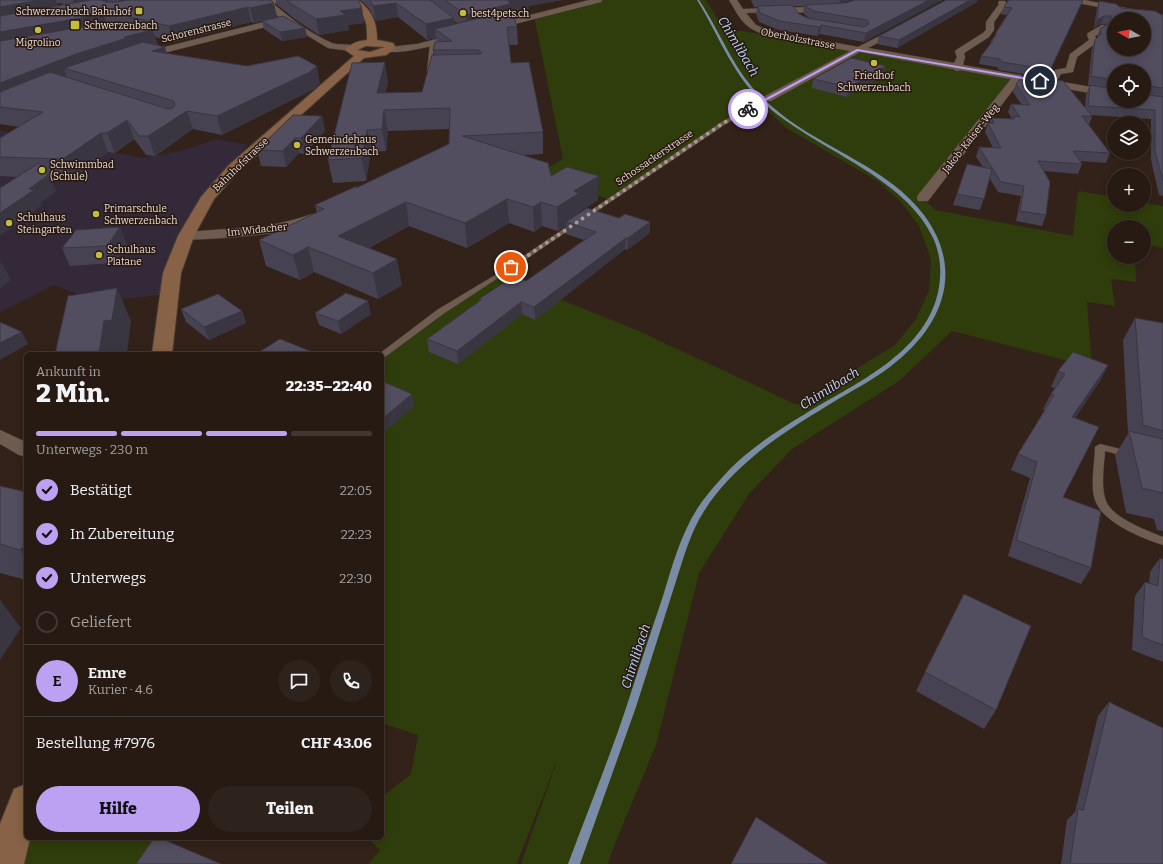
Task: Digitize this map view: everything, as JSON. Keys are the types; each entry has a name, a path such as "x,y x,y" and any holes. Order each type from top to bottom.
{"main road":[{"path":"353,0 368,13 372,20 372,42 389,45 391,48 375,54 356,51"},
{"name":"Bahnhofstrasse","path":"162,352 172,273 186,236 208,196 234,168 356,51 361,44 372,42"},
{"path":"4,861 24,806"}],"street":[{"path":"279,0 272,2 270,6 286,19 331,46 356,51"},
{"path":"389,50 402,50 432,44 469,32 598,0"},
{"name":"Oberholzstrasse","path":"732,0 750,26 775,35 957,68 1107,93"},
{"path":"741,11 839,8 852,6 861,0"},
{"path":"1072,0 1163,17"},
{"path":"957,68 961,57 959,52 990,30 990,22 1004,4 1002,3"},
{"path":"794,10 802,20"},
{"name":"Schorenstrasse","path":"128,59 286,19"},
{"name":"Schossackerstrasse","path":"762,101 911,21"},
{"path":"1051,83 1058,72 1070,70 1073,56 1094,41 1091,35 1105,27"},
{"path":"162,42 176,46"},
{"name":"Jakob-Kaiser-Weg","path":"923,198 1018,78"},
{"name":"Im Widacher","path":"186,236 282,228 298,224 326,212"},
{"path":"0,436 24,449"}],"lane":[{"path":"432,44 429,72 437,72"},
{"name":"Schossackerstrasse","path":"384,354 440,312 518,262 722,124 762,101"},
{"path":"1142,457 1100,447 1099,500 1105,511 1122,523 1163,541"}],"shaded area":[{"name":"Primarschule Schwerzenbach","path":"0,130 142,158 180,151 217,139 248,145 203,194 180,235 160,295 96,302 54,285 0,312"}],"green space":[{"path":"598,0 706,0 723,28 1018,77 923,198 935,210 1073,236 1078,191 1107,196 1107,212 1151,212 1151,204 1163,206 1163,248 1151,245 1151,220 1107,220 1107,264 1135,264 1136,282 1111,279 1115,306 1087,302 1092,367 952,331 899,381 792,449 749,494 699,573 656,745 608,864 521,864 559,755 517,864 368,864 380,850 369,840 384,840 384,795 411,774 418,735 384,724 384,354 499,275 639,331 797,405 895,345 916,319 929,290 931,259 919,226 902,203 879,182 788,129 758,103 722,124 611,200 534,176 563,159 534,16"},
{"path":"24,840 168,840 165,848 154,864 6,864"}],"building":[{"path":"0,0 39,0 0,7"},
{"path":"90,0 117,2 128,0 271,0 274,3 250,8 248,7 169,26 118,14 104,14 0,32 0,16"},
{"path":"286,0 358,0 362,8 340,11 346,15 316,19"},
{"path":"370,0 430,0 454,18 426,24 396,3 373,6"},
{"path":"445,0 508,0 510,4 466,15"},
{"path":"855,0 929,0 866,33 821,25 819,27 780,21 760,13 758,6 792,5 799,14 807,18 864,27 869,24 867,20 813,11 804,5 845,3"},
{"path":"946,0 970,0 899,40 879,36"},
{"path":"1009,0 1083,0 1050,70 1002,62 1000,59 981,56 993,41 991,41 997,34 995,34 1012,8 1004,7"},
{"path":"1099,1 1116,4 1121,8 1155,11 1163,16 1163,88 1151,86 1151,64 1107,64 1107,79 1091,76 1095,40 1101,34 1100,29 1107,24 1107,56 1151,56 1151,12 1107,12 1107,16 1097,20"},
{"path":"512,10 517,27 507,27 511,63 529,62 543,132 462,136 548,163 551,176 567,167 599,176 574,191 579,193 557,207 541,202 533,207 507,199 465,223 406,202 338,236 397,259 373,273 308,247 293,255 259,240 324,209 315,205 357,186 356,188 449,144 450,108 384,110 382,129 367,130 362,158 328,160 352,63 385,62 377,93 422,92 432,55 482,53 478,50 433,50 435,42 452,41 435,29"},
{"path":"283,16 305,28 280,32 262,21"},
{"path":"104,23 118,23 153,30 124,37 127,38 76,54 0,83 0,41"},
{"path":"143,42 165,47 152,51 247,66 298,56 317,66 310,72 217,116 187,111 148,136 139,136 127,120 107,133 101,133 63,159 0,157 0,138 43,112 0,107 0,92 50,72 168,109 173,108 175,105 174,101 64,68"},
{"path":"851,58 886,66 849,87 813,79"},
{"path":"1024,74 1063,81 1092,116 1082,116 1107,149 1107,153 1073,151 1082,164 1038,161 1050,182 1046,215 1020,211 1024,186 1001,182 979,147 1001,148 988,123 994,123 991,118 1015,119 1013,116 1020,117 1011,104 1030,105 1016,84"},
{"path":"1090,85 1107,88 1107,107 1088,106"},
{"path":"1151,95 1163,97 1163,181 1155,151 1155,110 1122,108 1151,108"},
{"path":"293,115 322,116 301,138 295,138 283,151 257,150"},
{"path":"39,163 48,175 29,189 34,190 0,213 0,188"},
{"path":"967,164 992,169 984,199 957,194"},
{"path":"587,208 619,218 625,214 650,222 626,238 534,307 521,302 457,351 427,339 481,300 479,299 514,276 526,281 596,232 566,222"},
{"path":"120,227 107,246 62,248 76,230"},
{"path":"117,288 112,320 104,321 99,352 55,352 68,296"},
{"path":"346,293 368,301 338,321 315,313"},
{"path":"218,294 242,311 204,327 181,309"},
{"path":"1135,318 1163,323 1163,431 1143,425"},
{"path":"0,322 22,332 0,343"},
{"path":"280,339 312,352 259,352"},
{"path":"1073,352 1108,365 1072,417 1099,427 1063,497 1101,511 1091,568 1016,540 1037,462 1018,454 1054,395 1051,394 1065,374 1058,371"},
{"path":"384,382 412,394 384,417"},
{"path":"1129,431 1163,439 1163,493 1142,488"},
{"path":"0,486 24,492 24,546 20,550 0,544"},
{"path":"1160,558 1163,560 1163,645 1142,637 1145,582 1158,586"},
{"path":"964,594 1031,626 996,710 925,672"},
{"path":"1109,702 1163,728 1163,864 1070,864 1078,808 1083,811"},
{"path":"756,817 828,864 731,864"},
{"path":"153,840 165,840 221,864 136,864"}],"waterway":[{"name":"Chimlibach","path":"574,864 631,707 680,556 691,527 704,505 734,470 764,444 828,402 877,373 895,360 920,335 937,306 942,290 944,273 942,256 936,239 922,216 903,196 881,178 805,132 781,116 760,98 750,87 734,64 698,0"}],"way so far":[{"path":"511,267 722,124 748,109"}],"place":[{"name":"Schwerzenbach Bahnhof","path":"139,11"},
{"name":"best4pets.ch","path":"463,13"},
{"name":"Schwerzenbach","path":"75,25"},
{"name":"Migrolino","path":"38,30"},
{"name":"Friedhof Schwerzenbach","path":"874,63"},
{"name":"Gemeindehaus Schwerzenbach","path":"297,145"},
{"name":"Schwimmbad (Schule)","path":"42,170"},
{"name":"Primarschule Schwerzenbach","path":"96,214"},
{"name":"Schulhaus Steingarten","path":"9,223"},
{"name":"Schulhaus Platane","path":"99,255"}],"route":[{"path":"748,109 858,50 1040,81"}]}
